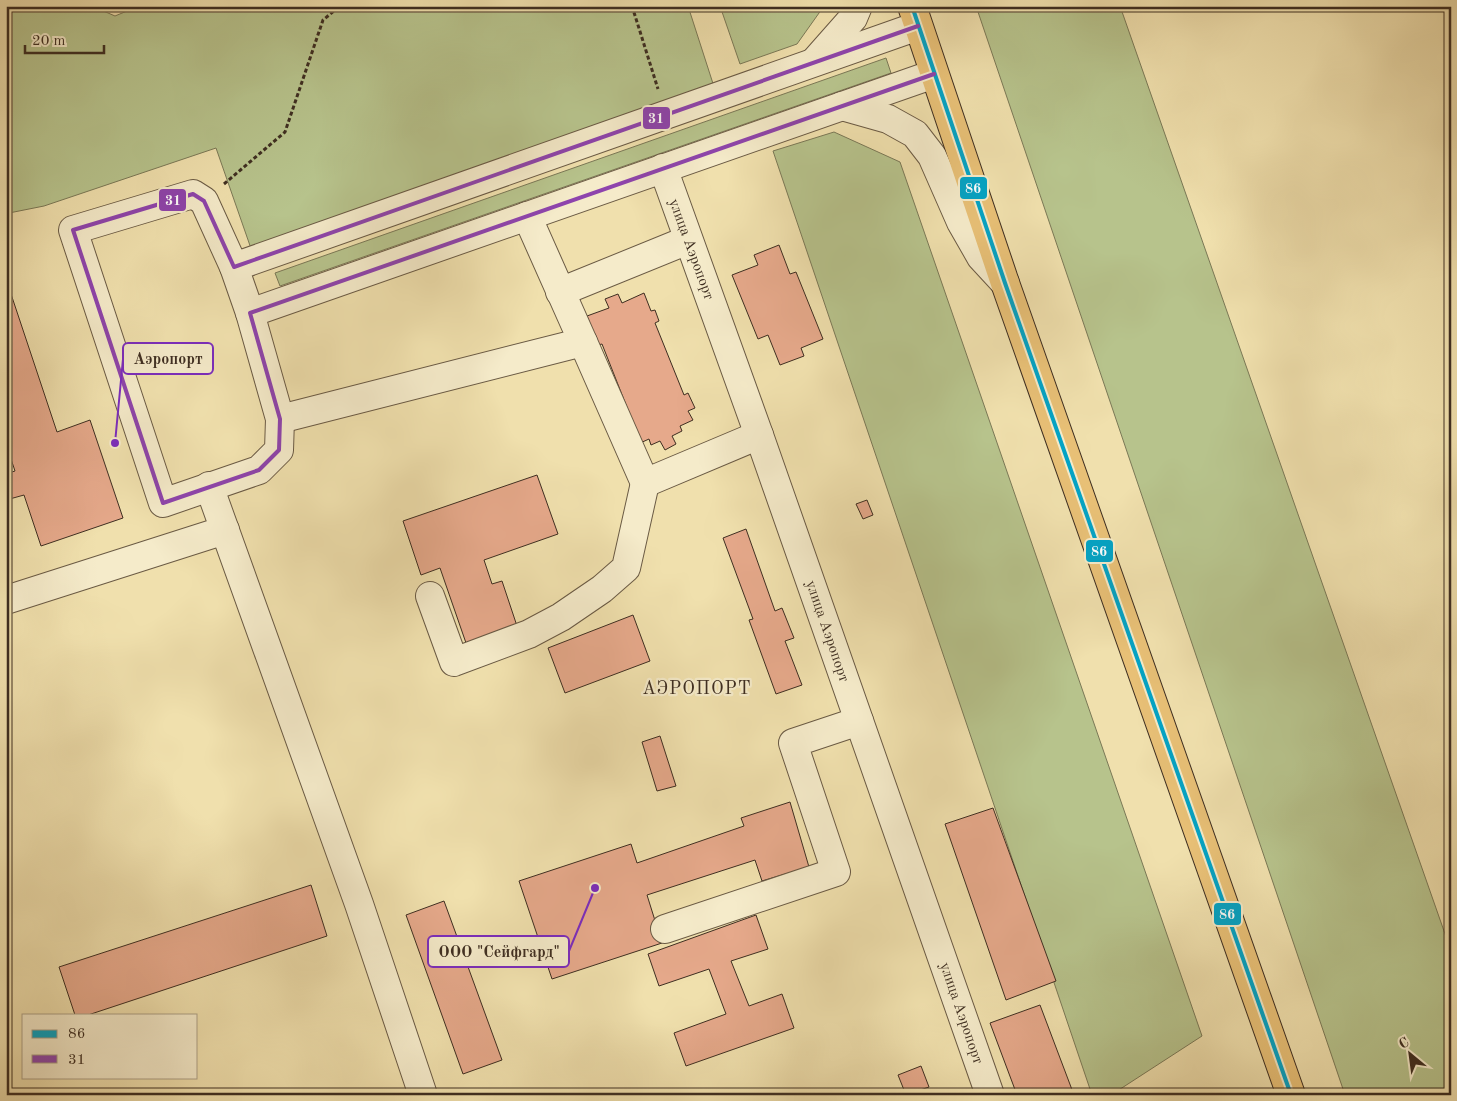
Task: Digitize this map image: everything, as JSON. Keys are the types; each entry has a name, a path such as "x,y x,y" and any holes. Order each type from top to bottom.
{"main road":[{"path":"915,16 1005,283 1286,1094"}],"street":[{"path":"814,62 853,18 858,6"},
{"path":"234,267 814,62 915,16"},
{"path":"250,313 934,74"},
{"path":"842,106 888,119 915,134 932,156 961,222 980,257 1005,283"},
{"name":"улица Аэропорт","path":"662,168 759,435 990,1095"},
{"path":"193,194 204,201 234,267 250,313 280,419 279,450 259,470 162,503 72,230 193,194"},
{"path":"430,596 454,662 529,634 561,617 602,589 626,568 645,483 527,216"},
{"path":"560,292 688,240"},
{"path":"280,419 582,342"},
{"path":"645,483 759,435"},
{"path":"209,486 359,904 423,1095"},
{"path":"6,600 225,530"},
{"path":"665,929 836,872 793,743 859,721"}],"path":[{"path":"204,201 284,132 323,20 340,6"},
{"path":"632,6 666,114"}],"green space":[{"path":"6,6 92,6 115,16 139,6 688,6 717,96 255,260 216,148 44,206 9,213 6,205"},
{"path":"720,6 824,6 797,44 740,64"},
{"path":"976,6 1120,6 1451,951 1451,1095 1345,1095"},
{"path":"886,58 891,73 280,286 275,273"},
{"path":"834,132 900,162 1202,1036 1111,1095 1092,1095 773,151"}],"building":[{"path":"779,245 790,274 796,272 823,339 801,348 804,356 780,365 768,335 758,339 732,275 758,265 754,255"},
{"path":"6,279 57,432 90,420 123,518 41,546 24,495 6,500 6,474 15,471 6,444"},
{"path":"644,293 651,311 655,310 659,321 655,323 684,395 688,393 695,408 688,411 693,420 680,426 682,431 672,436 676,444 665,450 660,441 651,445 649,439 638,444 630,415 602,344 598,345 587,316 609,308 605,299 618,294 622,303"},
{"path":"537,475 558,534 484,560 492,584 502,581 517,626 466,643 440,568 421,575 403,521"},
{"path":"867,500 873,515 863,519 856,504"},
{"path":"746,529 775,611 782,608 794,638 785,641 802,685 776,694 749,620 753,619 723,538"},
{"path":"633,615 650,661 565,693 548,648"},
{"path":"660,736 676,786 657,791 642,742"},
{"path":"790,802 809,867 762,881 755,860 647,895 662,943 552,979 519,881 631,844 637,863 744,826 741,818"},
{"path":"993,808 1056,981 1006,1000 945,824"},
{"path":"311,885 327,936 91,1014 75,1014 59,967"},
{"path":"444,901 502,1060 463,1074 406,915"},
{"path":"756,915 768,949 731,961 749,1006 782,994 794,1028 686,1066 674,1033 726,1014 709,969 659,986 648,954"},
{"path":"1040,1005 1074,1095 1017,1095 990,1023"},
{"path":"921,1066 929,1087 906,1095 898,1075"}],"transit line":[{"name":"86","path":"912,6 1005,283 1291,1095"},
{"name":"31","path":"918,26 234,267 204,201 193,194 73,230 163,503 259,470 279,450 280,419 250,313 934,74"}],"place":[{"name":"Аэропорт","path":"115,443"},
{"name":"ООО \"Сейфгард\"","path":"595,888"}],"district":[{"name":"АЭРОПОРТ","path":"697,688"}]}
